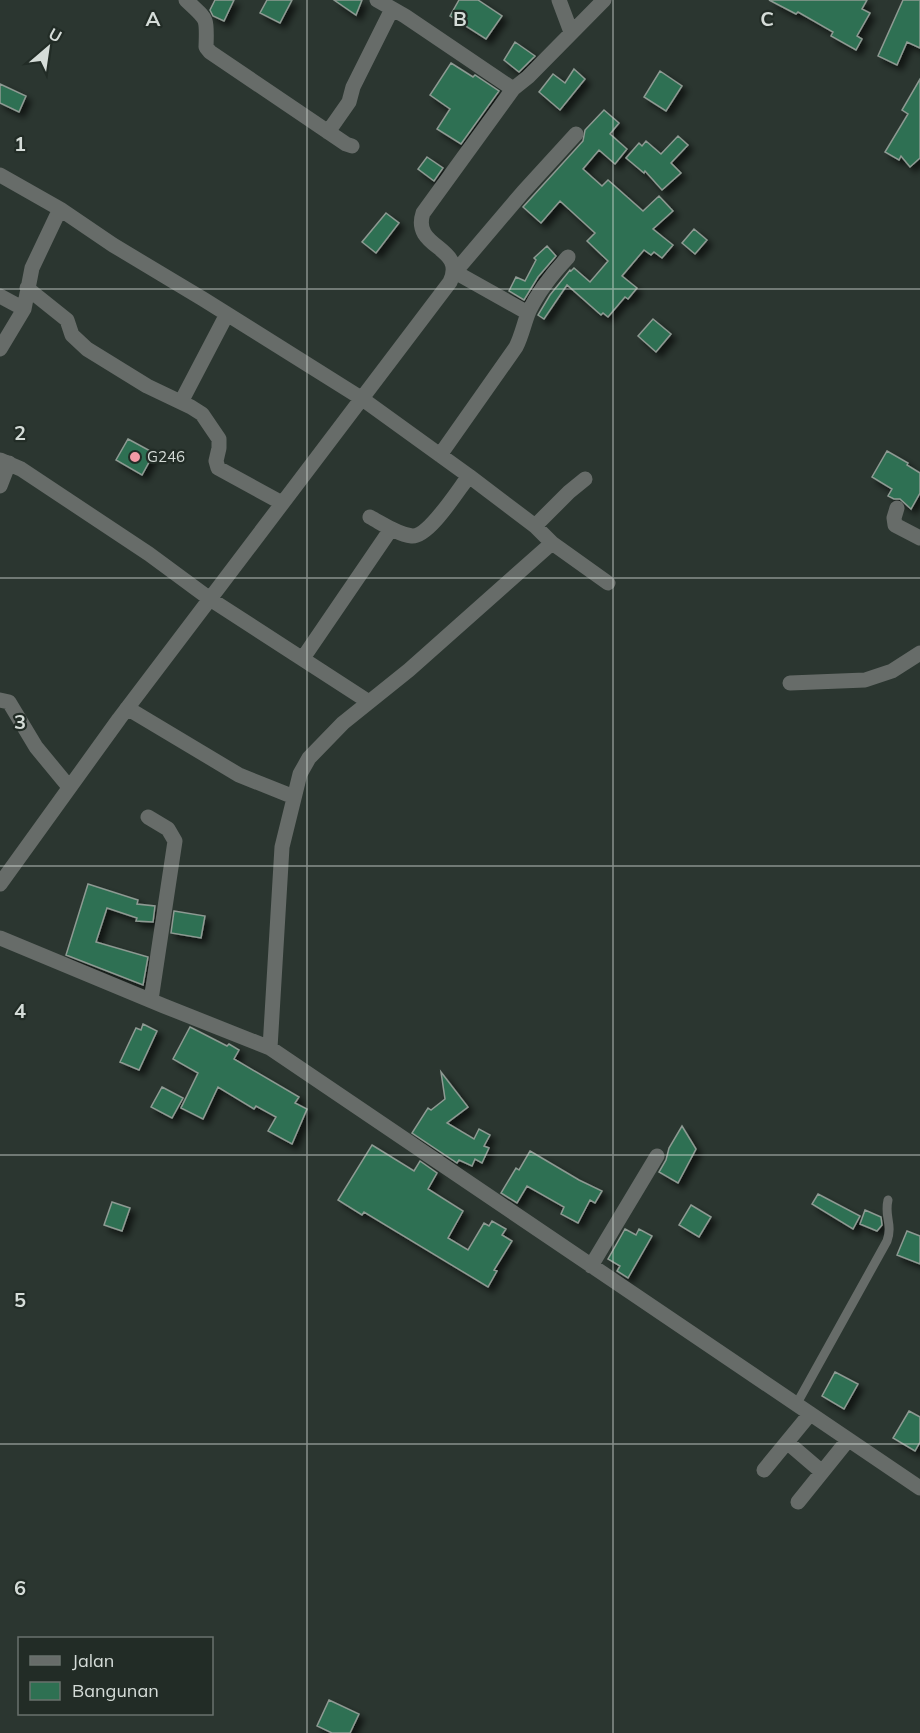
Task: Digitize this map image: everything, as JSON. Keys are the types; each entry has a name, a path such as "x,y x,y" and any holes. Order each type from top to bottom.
{"street":[{"path":"186,0 205,18 208,25 206,47 210,52 352,146"},
{"path":"377,0 513,89"},
{"path":"559,0 571,32"},
{"path":"455,272 454,264 427,237 422,228 423,213 513,89 528,77 604,0"},
{"path":"328,132 349,102 353,87 392,9"},
{"path":"0,884 127,708 450,282 455,272 576,134"},
{"path":"0,175 60,209 113,246 361,398 469,476 535,526 552,543 608,583"},
{"path":"0,349 24,309 32,268 60,209"},
{"path":"440,455 516,347 528,313 549,276 568,257"},
{"path":"455,272 528,313"},
{"path":"27,288 67,320 72,336 78,342 147,386 202,414 219,439 216,461 218,468 282,503"},
{"path":"0,296 24,309"},
{"path":"181,402 227,314"},
{"path":"0,486 4,461 125,538 210,598 369,702"},
{"path":"370,517 391,529 414,536 422,534 432,525 469,476"},
{"path":"535,526 585,479"},
{"path":"897,508 894,518 896,525 920,538"},
{"path":"303,658 391,529"},
{"path":"270,1048 282,847 300,774 309,758 343,723 409,670 552,543"},
{"path":"790,683 865,680 892,670 920,653"},
{"path":"0,700 9,702 36,747 69,787"},
{"path":"127,708 239,775 294,797"},
{"path":"148,817 168,829 175,841 151,1000"},
{"path":"0,938 270,1048 920,1488"},
{"path":"591,1266 657,1156"},
{"path":"764,1470 810,1414"},
{"path":"798,1502 848,1440"},
{"path":"787,1442 822,1472"}],"lane":[{"path":"796,1405 887,1241 891,1231 886,1207 888,1200"}],"building":[{"path":"215,0 234,0 224,21 213,16 210,10"},
{"path":"267,0 292,0 280,23 260,13"},
{"path":"334,0 362,0 356,15"},
{"path":"459,0 478,0 502,16 486,39 450,16"},
{"path":"769,0 867,0 862,9 870,13 857,36 862,39 856,50 831,36 833,32 798,12 796,14"},
{"path":"903,0 920,0 920,48 907,42 897,65 878,56"},
{"path":"515,42 535,56 519,72 504,60"},
{"path":"451,63 499,91 461,144 437,129 450,109 430,95"},
{"path":"574,69 585,79 560,110 539,92 553,74 565,83"},
{"path":"660,71 682,86 666,111 644,97"},
{"path":"920,79 920,158 910,167 901,156 899,160 885,152 908,114 902,110"},
{"path":"0,84 26,96 19,112 0,103"},
{"path":"604,110 619,123 610,134 627,149 615,164 599,150 583,169 602,186 608,180 643,211 659,196 673,211 653,229 673,245 662,258 654,252 651,255 644,250 622,276 637,288 628,299 625,297 608,317 603,313 601,315 567,285 544,319 538,315 550,295 570,270 574,268 590,282 608,261 587,241 595,233 560,201 541,223 523,207 583,141 585,130"},
{"path":"678,136 688,145 671,163 681,173 662,190 645,171 644,173 626,158 639,143 642,146 646,141 661,154"},
{"path":"427,157 443,168 434,181 418,169"},
{"path":"386,213 399,223 376,253 362,242"},
{"path":"694,229 707,240 695,254 682,243"},
{"path":"547,246 556,256 538,277 524,300 509,291 516,277 525,281 536,260 534,258"},
{"path":"653,319 671,334 656,352 638,336"},
{"name":"G246","path":"128,439 154,453 142,475 116,460"},
{"path":"887,451 920,473 920,493 911,509 900,499 888,496 892,489 872,477"},
{"path":"88,884 138,900 137,904 155,906 153,922 136,921 137,918 107,908 96,942 148,957 143,985 66,955"},
{"path":"174,911 205,916 201,938 171,933"},
{"path":"143,1024 157,1031 139,1070 120,1062 136,1028 141,1030"},
{"path":"190,1027 239,1050 234,1059 299,1097 295,1103 307,1109 292,1144 268,1131 276,1117 256,1106 254,1109 218,1087 203,1119 181,1108 198,1073 173,1059"},
{"path":"441,1072 468,1107 447,1123 474,1139 479,1129 490,1135 484,1146 489,1148 482,1163 475,1159 472,1166 459,1160 457,1163 412,1133 428,1108 431,1110 445,1099"},
{"path":"162,1087 183,1098 172,1118 151,1107"},
{"path":"682,1126 696,1149 678,1183 659,1172"},
{"path":"372,1145 414,1171 420,1161 437,1173 428,1189 463,1211 448,1238 468,1250 484,1223 489,1226 492,1221 506,1229 502,1235 512,1241 494,1270 497,1271 488,1287 364,1212 362,1215 338,1200"},
{"path":"530,1151 602,1191 595,1203 590,1200 578,1223 561,1214 564,1207 527,1186 517,1203 501,1193 516,1168 519,1170"},
{"path":"818,1194 860,1216 853,1229 812,1204"},
{"path":"112,1202 130,1208 122,1231 104,1225"},
{"path":"691,1205 711,1217 699,1237 679,1225"},
{"path":"865,1210 881,1217 882,1225 877,1231 860,1224"},
{"path":"625,1229 636,1235 639,1229 652,1236 628,1278 617,1271 620,1266 608,1259"},
{"path":"907,1231 920,1236 920,1264 897,1255"},
{"path":"835,1372 858,1384 844,1409 822,1396"},
{"path":"909,1411 920,1417 920,1442 915,1451 893,1438"},
{"path":"329,1700 359,1714 350,1733 332,1733 317,1726"}],"place":[{"name":"G246","path":"135,457"}]}
